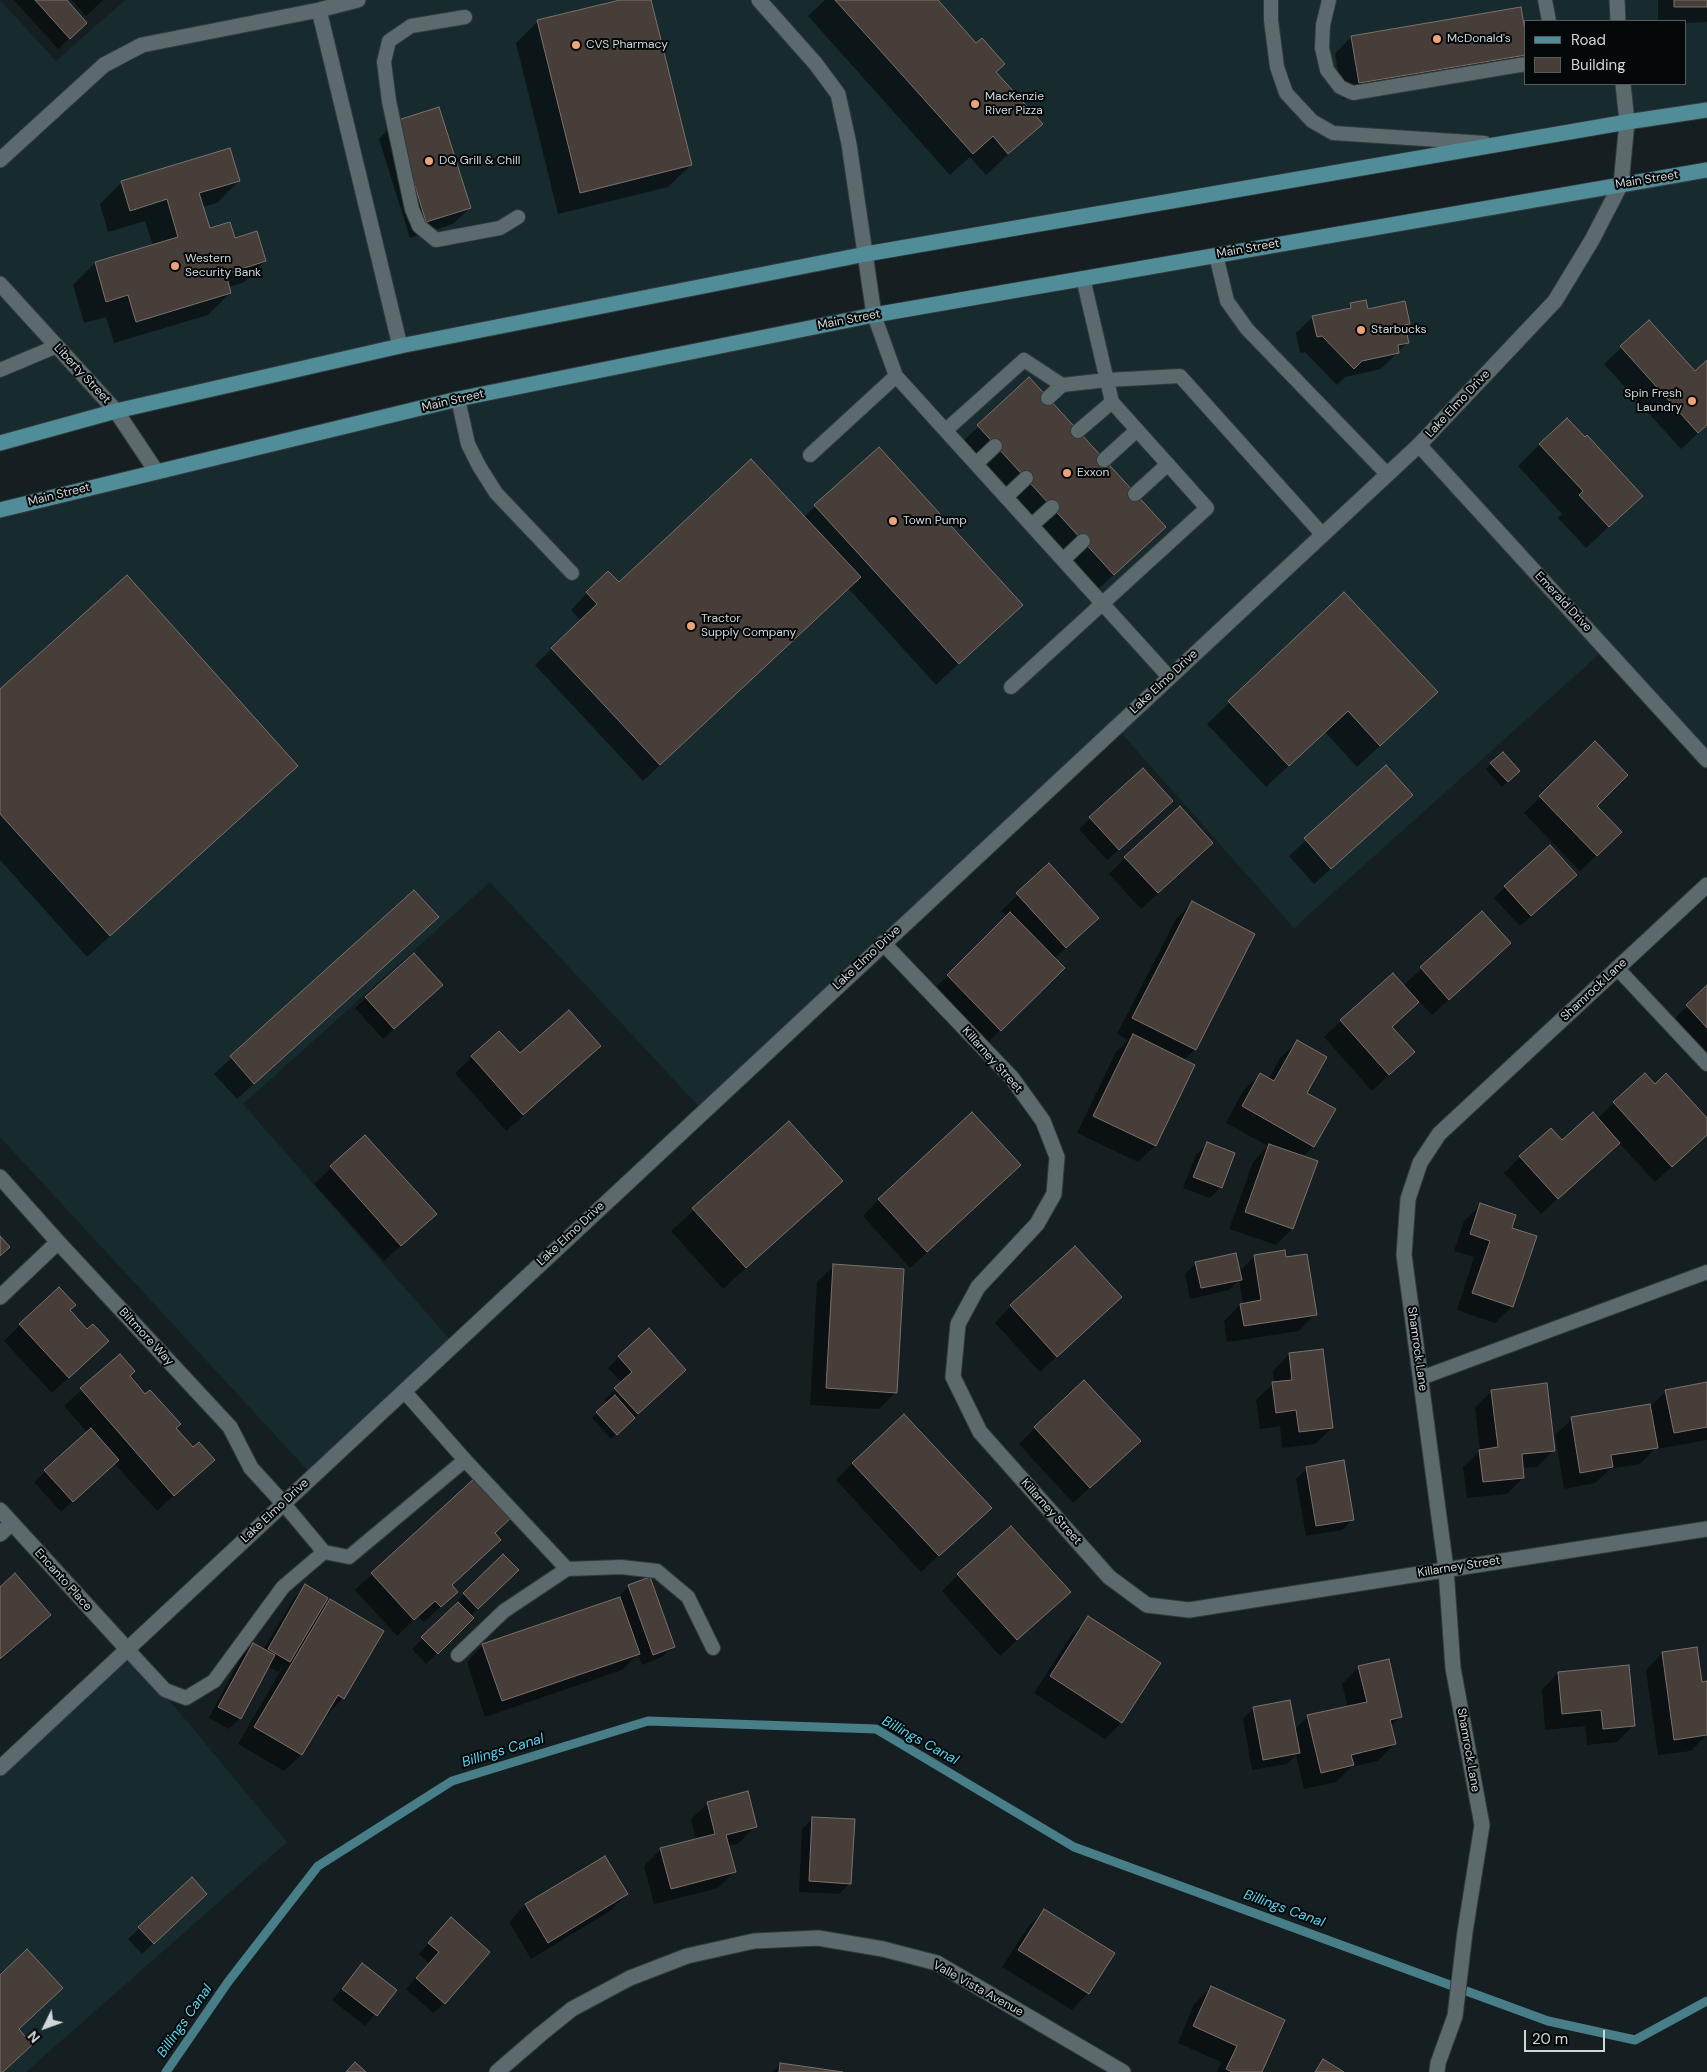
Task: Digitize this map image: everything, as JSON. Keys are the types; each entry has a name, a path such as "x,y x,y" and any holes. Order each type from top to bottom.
{"main road":[{"path":"0,443 116,411 400,346 866,254 1496,144 1707,110"},
{"name":"Main Street","path":"0,510 458,399 874,315 1707,170"}],"street":[{"path":"0,160 104,65 142,45 319,10 358,0"},
{"path":"759,0 815,63 838,94 849,144 874,315"},
{"path":"1617,0 1618,20"},
{"path":"319,10 400,346"},
{"name":"Lake Elmo Drive","path":"0,1768 1418,445 1555,301 1592,240 1622,184 1627,122 1623,85"},
{"name":"Liberty Street","path":"0,284 116,411 156,471"},
{"name":"Emerald Drive","path":"1418,445 1707,760"},
{"name":"Shamrock Lane","path":"1437,2072 1438,2063 1455,2016 1482,1825 1453,1668 1446,1569 1404,1255 1408,1199 1420,1163 1439,1134 1707,885"},
{"name":"Killarney Street","path":"883,943 1012,1078 1043,1121 1057,1157 1054,1194 1037,1224 978,1287 958,1324 953,1377 980,1432 1110,1577 1147,1605 1189,1610 1707,1529"},
{"name":"Biltmore Way","path":"0,1176 58,1242 230,1427 251,1468 284,1503"},
{"path":"0,1297 58,1242"},
{"name":"Encanto Place","path":"0,1510 127,1649"},
{"path":"0,1534 12,1523"},
{"name":"Valle Vista Avenue","path":"497,2072 572,2009 630,1978 687,1956 745,1943 818,1938 883,1949 937,1963 1123,2072"}],"lane":[{"path":"1271,0 1271,20 1277,67 1286,93 1312,121 1334,133 1496,144"},
{"path":"1329,0 1322,33 1322,48 1326,70 1340,87 1353,93 1524,64"},
{"path":"1545,0 1549,20"},
{"path":"465,17 411,26 389,41 384,62 389,101 412,210 419,226 436,240 500,228 518,216"},
{"path":"1216,255 1227,301 1247,329 1387,474"},
{"path":"1011,688 1207,508 1112,402 1083,278"},
{"path":"874,315 896,376 1169,677"},
{"path":"0,370 57,346"},
{"path":"946,430 1024,360 1062,384 1180,376 1322,534"},
{"path":"810,455 896,376"},
{"path":"1048,398 1062,384"},
{"path":"458,399 468,444 492,486 519,518 572,573"},
{"path":"1078,431 1112,402"},
{"path":"1104,460 1137,430"},
{"path":"976,464 996,446"},
{"path":"1135,494 1168,464"},
{"path":"1006,497 1026,478"},
{"path":"1032,525 1052,507"},
{"path":"1063,560 1083,541"},
{"path":"1617,968 1707,1064"},
{"path":"1420,1378 1707,1272"},
{"path":"404,1391 465,1460 567,1569"},
{"path":"284,1503 324,1552 349,1557 465,1460"},
{"path":"127,1649 164,1690 186,1698 214,1681 283,1587 324,1552"},
{"path":"458,1655 504,1611 567,1569 622,1567 656,1570 688,1597 713,1648"}],"shaded area":[{"path":"0,0 56,61 125,0 1707,0 1707,110 1627,122 400,346 0,444"},
{"path":"1707,170 1707,760 1605,649 1294,928 1116,727 703,1111 490,882 243,1104 454,1344 313,1476 0,1137 0,518 156,471 874,315"},
{"path":"127,1649 287,1842 26,2072 0,2072 0,1768"}],"building":[{"path":"35,0 67,0 87,23 70,39"},
{"name":"CVS Pharmacy","path":"620,0 651,0 692,165 580,193 537,20"},
{"path":"835,0 938,0 976,43 982,38 1005,64 996,72 1043,124 1008,154 993,136 973,154"},
{"path":"1674,0 1707,0 1707,7 1674,7"},
{"path":"1521,7 1524,25 1524,55 1359,83 1351,36"},
{"path":"439,107 471,208 426,222 395,121"},
{"path":"230,148 240,181 199,193 210,228 230,222 235,238 257,231 266,261 226,274 231,293 136,322 128,295 106,302 95,262 178,237 167,199 130,211 121,181"},
{"name":"Starbucks","path":"1366,300 1368,309 1405,301 1410,324 1405,325 1409,343 1398,345 1399,353 1362,361 1354,369 1322,336 1317,337 1312,316 1351,308 1350,303"},
{"path":"1649,320 1695,371 1707,360 1707,425 1698,433 1620,346"},
{"path":"1029,377 1166,527 1114,575 977,425"},
{"path":"1567,418 1585,437 1587,435 1643,496 1609,527 1579,495 1583,491 1539,444"},
{"path":"879,447 1023,605 959,664 814,505"},
{"name":"Tractor Supply Company","path":"751,459 861,577 660,765 551,648 597,604 586,592 608,571 619,582"},
{"path":"127,575 298,766 110,936 0,814 0,689"},
{"path":"1344,592 1438,692 1380,746 1348,711 1289,766 1228,701"},
{"path":"1595,741 1628,775 1597,806 1622,832 1597,856 1539,796"},
{"path":"1503,752 1520,771 1508,782 1490,763"},
{"path":"1386,765 1413,795 1331,869 1304,838"},
{"path":"1143,768 1173,801 1119,850 1089,817"},
{"path":"1180,806 1213,843 1158,893 1124,857"},
{"path":"1550,845 1577,875 1531,916 1504,886"},
{"path":"1049,863 1099,918 1066,948 1016,893"},
{"path":"414,890 439,917 254,1084 230,1056"},
{"path":"1192,901 1255,934 1196,1050 1132,1018"},
{"path":"1482,911 1511,943 1449,1000 1420,967"},
{"path":"1010,912 1065,968 1001,1031 947,975"},
{"path":"414,953 443,985 394,1029 365,997"},
{"path":"1393,973 1419,1002 1392,1027 1415,1052 1389,1075 1340,1020"},
{"path":"1707,985 1707,1028 1686,1005"},
{"path":"569,1010 601,1046 523,1115 471,1056 499,1031 520,1053"},
{"path":"1133,1034 1195,1065 1156,1146 1093,1116"},
{"path":"1297,1040 1327,1057 1307,1093 1336,1109 1314,1147 1242,1106 1260,1073 1274,1081"},
{"path":"1645,1073 1655,1084 1666,1073 1707,1118 1707,1135 1672,1167 1613,1102"},
{"path":"972,1112 1021,1165 927,1252 878,1199"},
{"path":"1593,1112 1620,1143 1558,1199 1519,1156 1551,1128 1562,1140"},
{"path":"789,1121 843,1181 746,1268 692,1208"},
{"path":"365,1135 437,1214 401,1246 330,1166"},
{"path":"1207,1142 1235,1153 1222,1188 1193,1177"},
{"path":"1269,1144 1318,1161 1293,1229 1245,1212"},
{"path":"1480,1203 1516,1215 1512,1228 1537,1236 1513,1307 1472,1293 1490,1241 1470,1234"},
{"path":"0,1236 10,1247 0,1256"},
{"path":"1075,1246 1122,1297 1057,1357 1010,1305"},
{"path":"1285,1250 1286,1257 1307,1254 1317,1315 1244,1326 1240,1304 1261,1300 1254,1255"},
{"path":"1236,1253 1242,1280 1201,1288 1195,1262"},
{"path":"833,1264 904,1269 897,1393 826,1388"},
{"path":"59,1287 76,1305 70,1310 87,1329 93,1324 109,1341 69,1378 19,1324"},
{"path":"649,1328 686,1370 638,1414 614,1388 632,1372 618,1356"},
{"path":"1323,1349 1333,1428 1299,1432 1296,1410 1276,1413 1272,1382 1292,1380 1289,1353"},
{"path":"120,1354 135,1371 130,1376 145,1394 150,1390 181,1424 176,1428 193,1447 199,1442 215,1460 174,1496 80,1388"},
{"path":"1084,1380 1141,1441 1090,1488 1034,1427"},
{"path":"1707,1382 1707,1427 1674,1433 1665,1390"},
{"path":"1547,1383 1555,1451 1522,1454 1524,1478 1483,1482 1479,1450 1498,1447 1491,1390"},
{"path":"615,1395 635,1418 617,1435 596,1412"},
{"path":"1650,1404 1658,1448 1611,1455 1613,1467 1580,1473 1571,1417"},
{"path":"904,1414 992,1508 939,1556 852,1463"},
{"path":"91,1428 119,1460 73,1502 44,1470"},
{"path":"1344,1460 1354,1520 1316,1526 1306,1467"},
{"path":"477,1476 513,1516 495,1533 501,1540 452,1585 458,1592 441,1607 435,1601 414,1620 371,1573"},
{"path":"1011,1526 1071,1592 1017,1640 957,1574"},
{"path":"503,1554 519,1570 478,1609 463,1593"},
{"path":"15,1573 51,1615 0,1659 0,1587"},
{"path":"650,1577 675,1647 653,1655 628,1585"},
{"path":"305,1584 328,1598 290,1662 268,1649"},
{"path":"620,1597 640,1654 502,1701 482,1644"},
{"path":"330,1599 384,1631 344,1699 338,1695 302,1755 254,1727"},
{"path":"458,1602 474,1618 438,1654 421,1637"},
{"path":"1088,1616 1161,1663 1122,1723 1050,1676"},
{"path":"253,1643 275,1655 241,1719 218,1707"},
{"path":"1697,1647 1702,1682 1707,1681 1707,1735 1674,1740 1662,1652"},
{"path":"1389,1659 1402,1717 1390,1720 1396,1744 1351,1755 1354,1765 1321,1773 1307,1715 1367,1702 1358,1666"},
{"path":"1629,1665 1635,1726 1603,1729 1601,1710 1562,1714 1558,1672"},
{"path":"1290,1700 1300,1753 1263,1760 1253,1707"},
{"path":"748,1791 757,1827 726,1835 736,1872 671,1889 660,1848 715,1834 707,1802"},
{"path":"812,1817 855,1819 851,1884 809,1881"},
{"path":"605,1856 628,1894 548,1943 525,1904"},
{"path":"192,1877 207,1894 154,1944 138,1927"},
{"path":"1044,1909 1115,1953 1089,1994 1018,1950"},
{"path":"451,1917 490,1952 445,2004 416,1978 439,1952 428,1943"},
{"path":"27,1949 63,1988 19,2029 32,2045 3,2072 0,2072 0,1975"},
{"path":"362,1963 397,1990 377,2016 342,1989"},
{"path":"1211,1986 1285,2020 1262,2072 1232,2072 1226,2069 1237,2046 1193,2026"},
{"path":"1323,2059 1344,2072 1315,2072"},
{"path":"355,2062 366,2072 346,2072"},
{"path":"780,2063 843,2072 779,2072"}],"waterway":[{"name":"Billings Canal","path":"166,2072 228,1982 318,1866 452,1781 648,1721 876,1729 1074,1847 1548,2021 1635,2040 1707,2001"}],"place":[{"name":"McDonald's","path":"1437,39"},
{"name":"CVS Pharmacy","path":"576,45"},
{"name":"MacKenzie River Pizza","path":"975,104"},
{"name":"DQ Grill & Chill","path":"429,161"},
{"name":"Western Security Bank","path":"175,266"},
{"name":"Starbucks","path":"1361,330"},
{"name":"Spin Fresh Laundry","path":"1692,401"},
{"name":"Exxon","path":"1067,473"},
{"name":"Town Pump","path":"893,521"},
{"name":"Tractor Supply Company","path":"691,626"}]}
